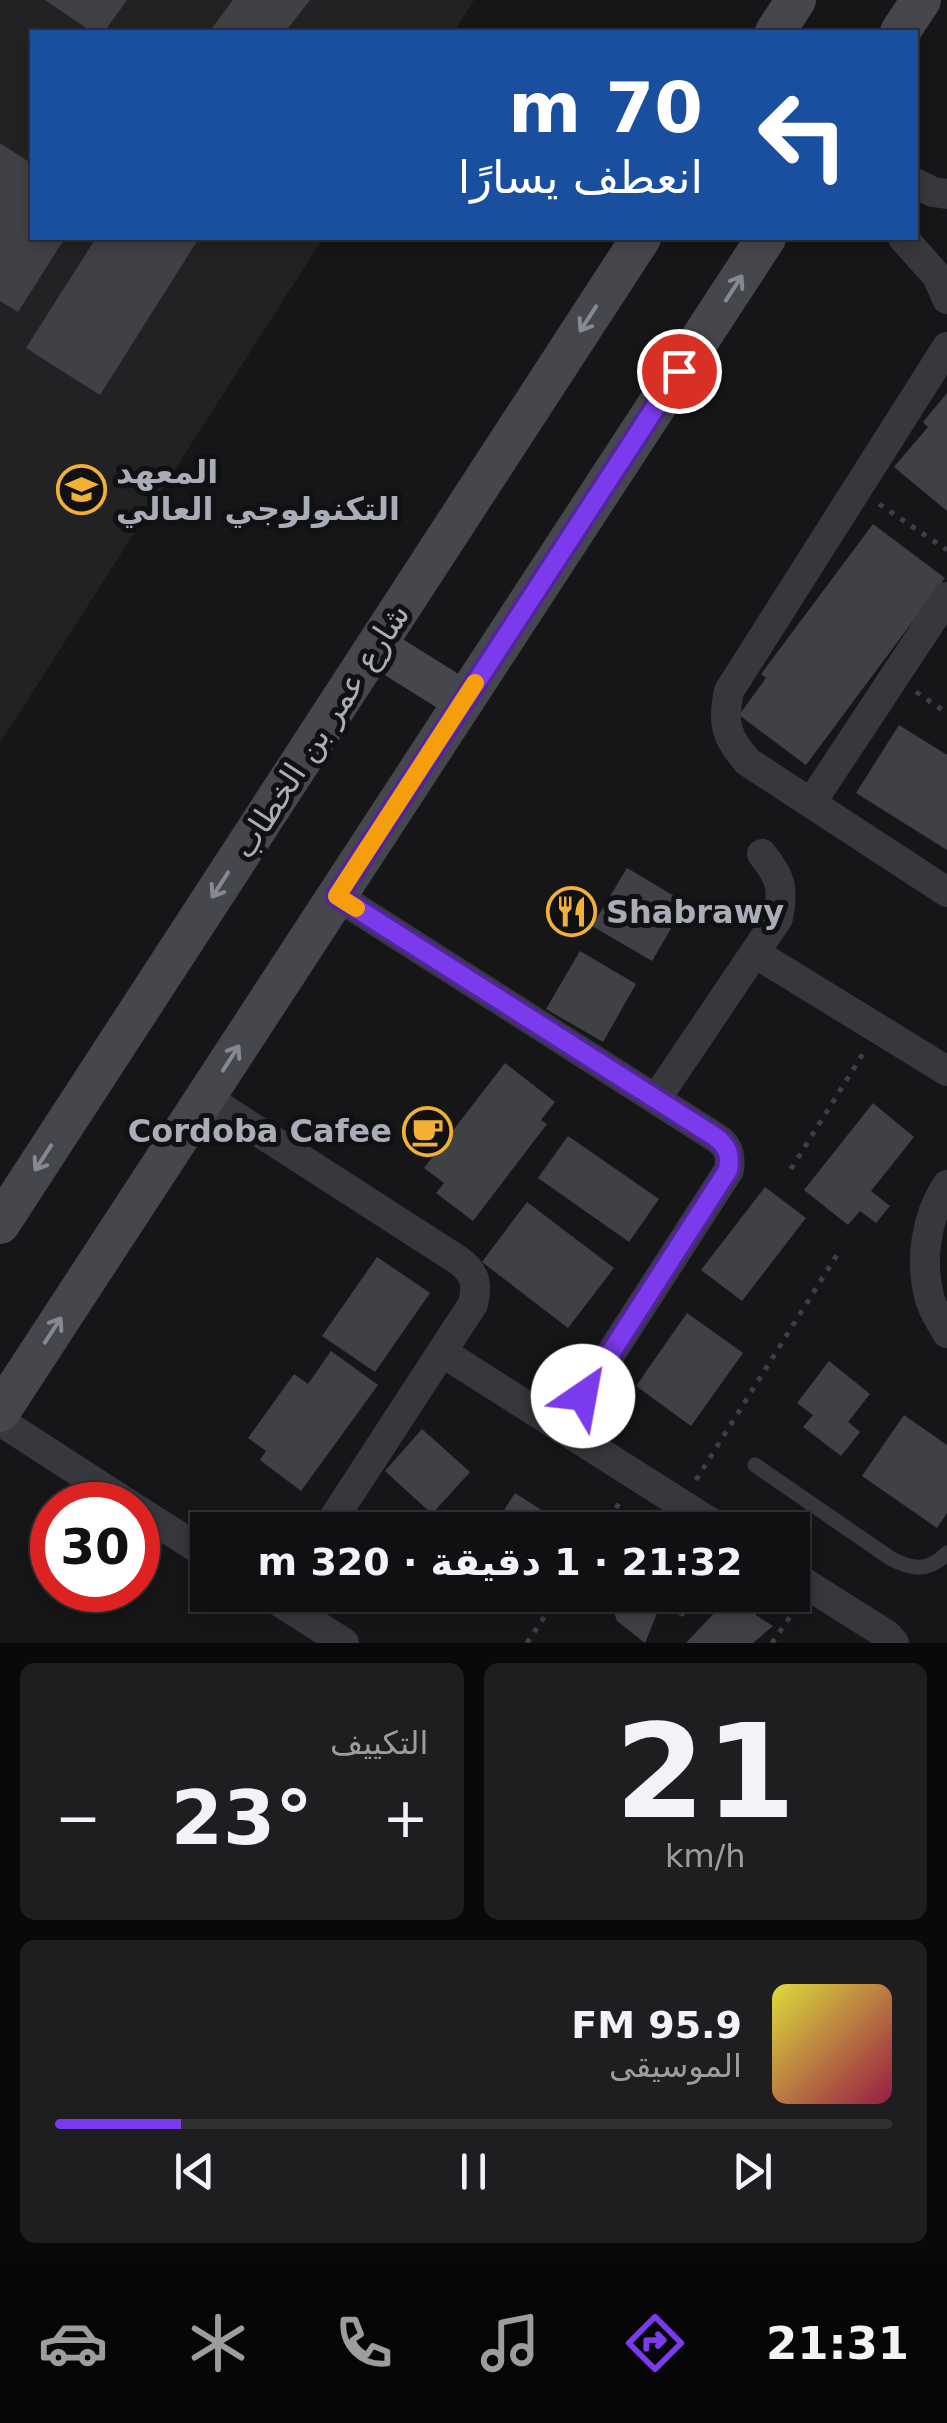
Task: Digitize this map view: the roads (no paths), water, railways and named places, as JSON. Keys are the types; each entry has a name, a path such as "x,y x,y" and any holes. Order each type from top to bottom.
{"street":[{"path":"776,30 796,0"},
{"path":"901,30 921,0"},
{"path":"918,184 947,194"},
{"name":"شارع عمر بن الخطاب","path":"0,1224 641,240"},
{"path":"0,1412 765,240"},
{"path":"905,240 937,276 947,298"},
{"path":"947,348 730,691 725,710 726,729 734,747 748,762 947,892"},
{"path":"811,803 947,597"},
{"path":"376,646 464,701"},
{"path":"656,1100 778,918 782,895 776,872 762,854"},
{"path":"337,896 723,1142 728,1150 728,1170 562,1428"},
{"path":"755,953 947,1071"},
{"path":"205,1097 469,1268 475,1279 474,1304 338,1512"},
{"path":"947,1185 936,1202 924,1250 929,1298 947,1333"},
{"path":"442,1352 694,1512"},
{"path":"0,1421 94,1482"},
{"path":"160,1524 190,1543"},
{"path":"810,1586 894,1643"},
{"path":"299,1612 344,1643"}],"lane":[{"path":"755,1465 906,1567 923,1568 947,1553"}],"place":[{"name":"المعهد التكنولوجي العالي","path":"81,490"},
{"name":"Shabrawy","path":"571,912"},
{"name":"Cordoba Cafee","path":"427,1131"}]}
